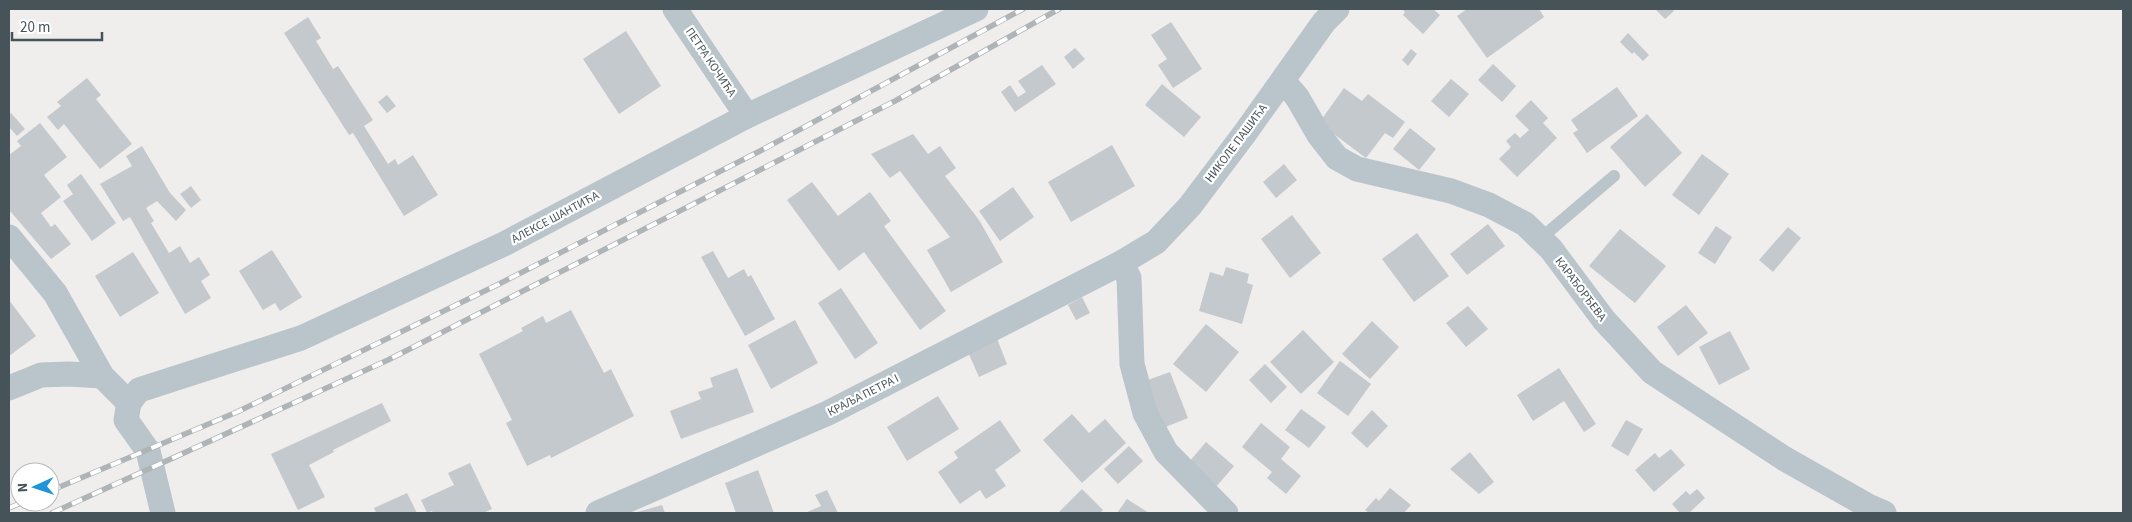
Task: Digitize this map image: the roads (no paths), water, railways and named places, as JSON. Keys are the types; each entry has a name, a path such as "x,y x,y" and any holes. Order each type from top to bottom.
{"street":[{"name":"ПЕТРА КОЧИЋА","path":"675,9 747,116"},
{"name":"АЛЕКСЕ ШАНТИЋА","path":"129,404 139,390 301,338 504,244 747,116 976,9"},
{"name":"НИКОЛЕ ПАШИЋА","path":"1121,263 1156,242 1190,206 1283,81 1324,22 1337,9"},
{"name":"КАРАЂОРЂЕВА","path":"1283,81 1298,97 1319,135 1337,158 1357,169 1451,191 1489,205 1525,224 1551,250 1604,320 1652,372 1786,460 1884,513"},
{"path":"9,237 55,293 102,376 129,404 126,420 148,451 163,513"},
{"name":"КРАЉА ПЕТРА I","path":"598,513 828,413 1121,263"},
{"path":"1121,263 1128,278 1132,364 1145,413 1166,452 1226,513"},
{"path":"9,388 41,375 102,376"}],"lane":[{"path":"1540,238 1614,176"}],"railway":[{"path":"60,487 237,412 499,284 760,151 1023,9"},
{"path":"52,513 388,360 895,101 1059,9"}]}
